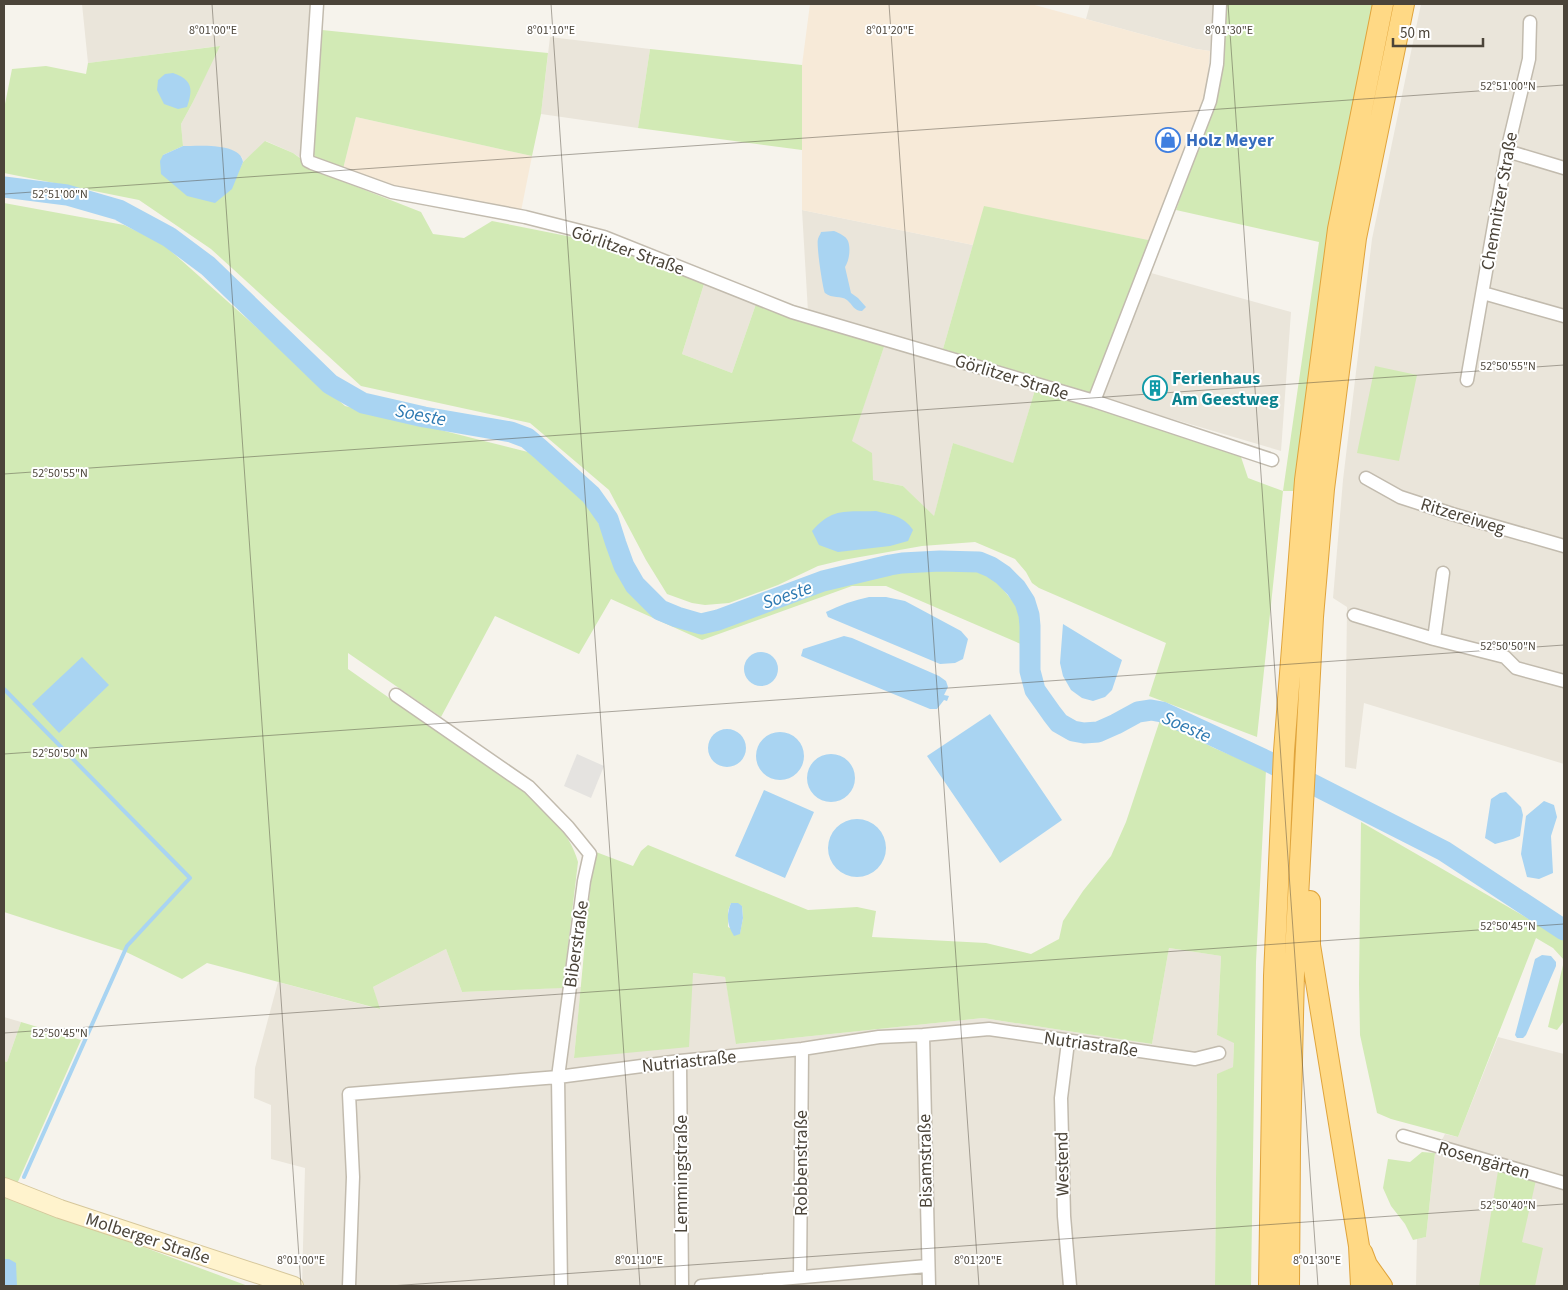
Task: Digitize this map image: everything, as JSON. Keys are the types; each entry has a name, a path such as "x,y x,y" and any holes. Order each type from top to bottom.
{"highway":[{"path":"1269,1286 1274,976 1282,790 1305,480 1338,229 1383,4"},
{"path":"1289,1286 1294,973 1313,616 1324,489 1356,238 1404,4"},
{"path":"1303,793 1310,813 1310,945 1360,1246 1361,1286"},
{"path":"1360,1246 1368,1265 1382,1286"}],"main road":[{"name":"Molberger Straße","path":"4,1187 60,1209 294,1286"}],"street":[{"name":"Görlitzer Straße","path":"317,4 307,156 308,161 312,163 392,192 525,217 604,237 792,312 1094,401 1272,460"},
{"path":"1094,401 1210,101 1217,64 1220,4"},
{"name":"Chemnitzer Straße","path":"1467,380 1507,151 1529,59 1530,22"},
{"path":"1507,151 1564,168"},
{"path":"1483,293 1564,316"},
{"name":"Ritzereiweg","path":"1366,478 1400,497 1564,546"},
{"path":"1434,639 1444,572"},
{"path":"1354,615 1434,639 1505,657 1516,668 1564,681"},
{"name":"Biberstraße","path":"396,694 529,787 568,827 590,854 584,881 558,1077 560,1286"},
{"name":"Nutriastraße","path":"348,1286 353,1177 349,1094 558,1077 680,1061 802,1049 879,1037 989,1029 1195,1059 1219,1053"},
{"name":"Bisamstraße","path":"923,1035 927,1266 929,1286"},
{"name":"Westend","path":"1068,1042 1061,1098 1064,1216 1070,1286"},
{"name":"Robbenstraße","path":"800,1277 802,1049"},
{"name":"Lemmingstraße","path":"680,1061 682,1286"},
{"name":"Rosengärten","path":"1403,1136 1564,1183"},
{"path":"702,1286 927,1266"}],"shaded area":[{"path":"82,4 312,4 303,149 299,157 266,141 243,162 242,157 212,146 183,146 181,124 219,46 88,63"},
{"path":"810,4 1031,4 1196,49 1210,51 1206,96 1153,241 985,207 973,245 802,210 802,65"},
{"path":"1090,4 1214,4 1210,51 1196,49 1086,19"},
{"path":"1421,4 1564,4 1564,764 1364,703 1356,769 1345,767 1347,607 1333,598 1343,480 1372,239"},
{"path":"550,37 650,49 638,128 541,114"},
{"path":"356,117 532,156 521,211 393,186 343,169"},
{"path":"802,210 973,245 943,349 808,312"},
{"path":"1151,273 1291,312 1281,451 1101,398"},
{"path":"704,284 756,304 732,373 682,354"},
{"path":"885,344 1035,390 1013,464 953,443 934,517 903,486 873,480 851,442"},
{"path":"577,754 604,766 591,798 564,786"},
{"path":"1169,948 1221,956 1217,1035 1234,1042 1233,1067 1217,1075 1215,1286 302,1286 305,1168 271,1159 271,1105 254,1098 255,1068 278,982 379,1009 373,987 446,949 462,992 581,987 574,1057 692,973 725,977 737,1044 983,1018 1152,1044"},
{"path":"4,1017 21,1022 7,1062 4,1061"},
{"path":"1498,1037 1564,1054 1564,1286 1416,1286 1417,1239 1426,1237 1435,1153 1445,1134 1458,1137"}],"green space":[{"path":"1225,4 1376,4 1295,491 1283,491 1319,242 1176,210 1216,101"},
{"path":"322,30 548,53 541,114 532,156 356,117 343,169 315,160 313,149"},
{"path":"220,46 181,124 183,146 163,155 237,175 243,162 265,141 293,153 319,172 421,212 433,234 464,238 492,221 597,242 704,284 682,354 732,373 756,304 885,344 852,441 872,453 873,480 903,486 934,516 953,443 1013,463 1035,390 1240,454 1248,478 1283,491 1257,737 1149,696 1166,643 1039,588 1032,583 1015,559 975,542 922,546 843,560 818,566 778,585 729,603 705,605 692,603 667,594 646,560 609,490 530,423 361,386 211,249 139,200 4,173 4,109 12,69 46,66 86,74 88,63"},
{"path":"650,49 802,65 802,150 638,128"},
{"path":"4,203 124,225 163,244 345,406 528,452 588,503 632,588 659,616 706,627 853,578 901,568 972,567 997,582 1019,609 1023,645 886,586 852,586 702,640 611,599 579,654 495,616 441,717 348,653 348,669 502,775 541,807 558,824 570,843 578,862 563,988 462,992 446,949 373,987 380,1009 207,963 182,979 124,951 4,912"},
{"path":"984,206 1153,241 1091,393 943,349"},
{"path":"1375,366 1417,375 1399,461 1357,453"},
{"path":"1160,720 1214,748 1266,770 1256,962 1251,1286 1215,1286 1217,1074 1233,1067 1234,1043 1217,1035 1221,956 1169,948 1152,1044 983,1018 736,1044 725,977 693,973 689,1047 574,1058 593,858 596,852 633,866 641,851 648,845 808,910 857,907 876,911 872,937 986,943 1031,954 1059,939 1063,921 1083,891 1111,856 1126,822","holes":["731,903 742,906 743,918 740,933 728,927 728,911"]},
{"path":"1361,822 1541,926 1553,927 1564,932 1564,960 1553,948 1536,938 1458,1137 1391,1119 1377,1113 1360,1035"},
{"path":"1564,961 1564,1021 1557,1030 1548,1027"},
{"path":"21,1022 81,1040 17,1184 4,1179 4,1061 7,1062"},
{"path":"1422,1152 1435,1153 1426,1237 1413,1240 1405,1224 1391,1206 1383,1188 1388,1159 1410,1162"},
{"path":"1498,1171 1536,1180 1522,1242 1543,1248 1535,1286 1479,1286"},
{"path":"4,1195 248,1286 4,1286"}],"water":[{"path":"173,73 188,82 190,86 187,107 178,109 164,104 157,90 158,80 165,74"},
{"path":"183,146 218,146 235,151 240,156 243,162 232,189 215,203 187,196 161,174 160,161 163,155"},
{"path":"834,231 844,236 848,241 849,255 845,267 851,293 866,307 862,311 855,309 845,299 825,293 820,267 818,239 821,232"},
{"path":"848,511 876,511 897,517 906,522 913,530 908,541 890,546 838,552 819,545 812,531 819,523 833,514"},
{"path":"869,597 886,597 905,601 961,631 968,639 963,659 955,663 940,664 828,617 826,612 847,603"},
{"path":"1063,624 1122,660 1112,690 1105,697 1093,701 1082,698 1071,690 1063,676 1060,663"},
{"path":"844,636 939,676 946,681 948,687 944,695 949,696 947,701 944,700 937,709 930,709 801,656 803,649"},
{"path":"761,652 768,653 773,657 777,662 777,676 773,681 768,685 761,686 754,685 749,681 745,676 744,669 745,662 749,657 754,653"},
{"path":"82,657 109,685 59,733 32,704"},
{"path":"990,714 1062,820 1000,863 927,756"},
{"path":"727,729 741,734 746,748 741,762 727,767 713,762 708,748 713,734"},
{"path":"780,732 789,734 797,739 802,747 804,756 802,765 797,773 789,778 780,780 771,778 763,773 758,765 756,756 758,747 763,739 771,734"},
{"path":"831,754 840,756 848,761 853,769 855,778 853,787 848,795 840,800 831,802 822,800 814,795 809,787 807,778 809,769 814,761 822,756"},
{"path":"764,790 814,812 785,878 735,856"},
{"path":"1506,792 1521,807 1523,815 1520,836 1495,844 1485,838 1491,799 1500,793"},
{"path":"1544,801 1554,805 1557,817 1551,836 1553,873 1539,879 1527,877 1521,854 1526,816"},
{"path":"851,819 863,819 878,827 886,842 886,854 878,869 863,877 851,877 836,869 828,854 828,842 836,827"},
{"path":"731,903 738,903 742,906 743,918 740,934 734,936 728,920"},
{"path":"1542,955 1551,956 1556,962 1556,966 1526,1035 1523,1038 1517,1038 1515,1035 1535,959"},
{"path":"4,1259 9,1259 16,1263 17,1286 4,1286"}],"waterway":[{"name":"Soeste","path":"4,187 67,195 119,210 169,237 208,266 330,384 363,403 424,417 511,432 527,438 591,495 608,519 624,566 635,585 660,610 701,624 718,620 823,581 890,565 940,561 979,562 1003,575 1016,588 1025,602 1030,626 1030,671 1035,690 1059,723 1073,731 1084,733 1098,732 1138,712 1151,710 1162,712 1263,759 1444,851 1564,930"},
{"path":"4,689 190,878 127,946 24,1177"}],"place":[{"name":"Holz Meyer","path":"1168,140"},
{"name":"Ferienhaus Am Geestweg","path":"1155,388"}]}
